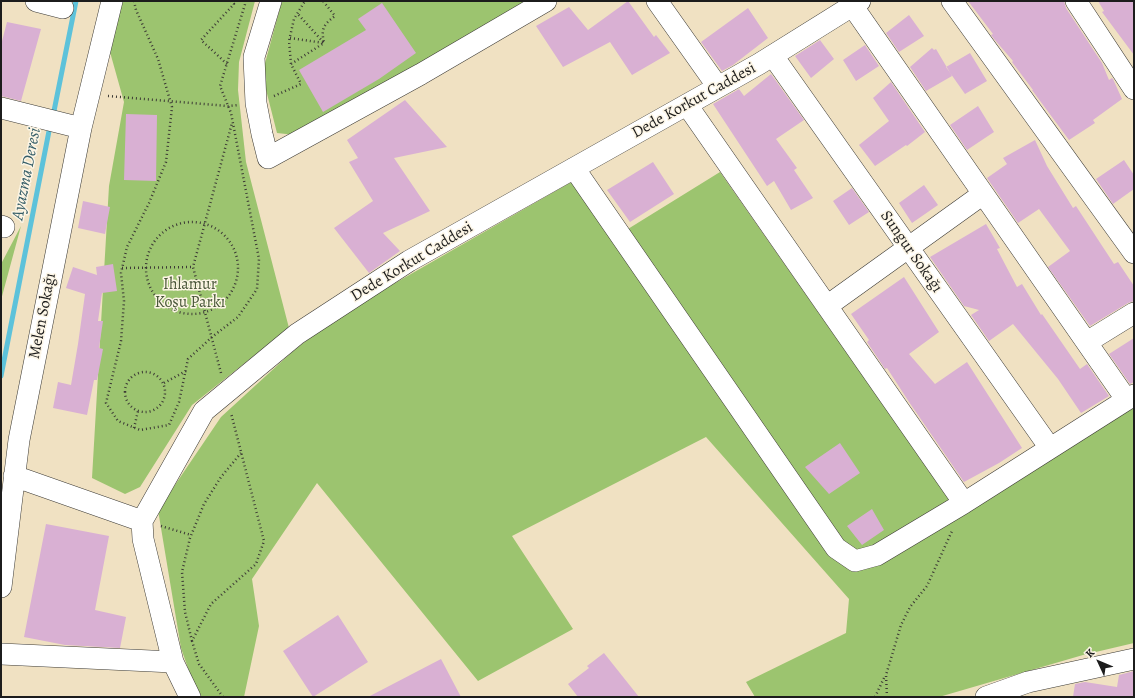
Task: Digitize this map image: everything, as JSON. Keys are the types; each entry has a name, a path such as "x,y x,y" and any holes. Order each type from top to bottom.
{"street":[{"path":"36,1 63,8"},
{"name":"Melen Sokağı","path":"1,587 19,440 72,125 89,94 112,1"},
{"path":"271,1 254,57 256,103 268,158 421,74 546,1"},
{"path":"657,1 718,87"},
{"path":"952,1 1134,253"},
{"path":"1076,1 1134,89"},
{"path":"574,168 836,548 856,560 877,555 964,503 1130,397 1087,342 983,194 854,3"},
{"name":"Dede Korkut Caddesi","path":"142,521 204,411 296,334 409,261 773,56 854,3"},
{"name":"Sungur Sokağı","path":"773,56 1050,448"},
{"path":"687,105 964,503"},
{"path":"1,108 72,125"},
{"path":"827,306 983,194"},
{"path":"1087,342 1134,313"},
{"path":"14,476 142,521 143,539 173,662 190,697"},
{"path":"1,654 173,662"},
{"path":"986,697 1028,682 1134,659"}],"path":[{"path":"134,1 136,10 158,59 172,107 166,162 149,203 127,247 122,268 121,273 124,301 121,342 106,403 118,421 140,430 168,425 179,402 188,359 212,337 238,317 257,289 259,259 231,113 220,86 246,1"},
{"path":"227,64 201,40 234,4 231,1"},
{"path":"89,94 228,106 256,103 301,84 292,64 289,41 294,19 305,1"},
{"path":"323,1 335,16 326,23 322,33 324,43"},
{"path":"297,13 324,43"},
{"path":"290,38 324,43"},
{"path":"292,64 324,43"},
{"path":"191,222 205,223 217,229 227,237 234,248 238,261 238,274 234,286 227,298 217,306 205,312 191,314 177,311 164,304 155,294 148,282 146,268 148,254 154,241 164,231 177,224 191,222"},
{"path":"122,268 193,267"},
{"path":"164,383 186,371"},
{"path":"151,372 157,375 164,383 166,394 164,400 161,406 156,410 150,412 138,411 131,408 125,396 127,383 137,373 151,372"},
{"path":"134,428 138,411"},
{"path":"192,642 185,612 182,572 191,535 204,504 221,477 242,453"},
{"path":"875,697 886,675 901,625 910,607 927,586 964,503"},
{"path":"142,521 191,535"},
{"path":"886,675 887,697"}],"green space":[{"name":"Ihlamur Koşu Parkı","path":"120,1 255,1 239,62 238,90 246,162 289,328 192,405 140,487 125,494 92,478 109,186 124,102 110,52"},
{"path":"282,1 531,1 295,135 277,133 262,74"},
{"path":"720,172 949,499 945,516 1134,401 1134,643 1083,655 939,697 755,697 746,682 846,633 849,599 706,437 512,536 573,629 478,681 317,483 252,579 259,626 244,697 198,697 181,648 158,510 221,417 292,352 336,317 573,181 615,237"},
{"path":"21,226 1,300 1,264"}],"building":[{"path":"628,1 654,37 656,35 670,53 632,75 610,42 563,67 536,26 569,7 588,30"},
{"path":"968,1 1064,1 1066,8 1102,63 1109,80 1112,78 1113,79 1122,99 1093,120 1095,123 1069,140 1012,62 1013,61 991,35 993,34"},
{"path":"1098,1 1134,1 1134,55 1102,12 1104,11"},
{"path":"382,3 416,53 379,79 323,112 299,70 366,30 358,19"},
{"path":"748,8 768,38 733,65 722,71 701,42"},
{"path":"909,15 924,36 899,52 886,33"},
{"path":"7,22 41,29 21,101 1,96 1,45"},
{"path":"820,40 834,59 811,78 795,56"},
{"path":"865,45 879,66 856,81 843,60"},
{"path":"932,48 934,50 936,49 952,76 926,91 910,67"},
{"path":"970,53 987,81 965,94 946,67"},
{"path":"771,74 804,120 776,139 797,168 794,170 813,198 791,210 774,181 767,186 713,104 739,89 744,96"},
{"path":"891,82 925,132 907,146 906,145 875,166 859,145 889,121 873,98"},
{"path":"405,100 447,147 394,158 430,211 383,233 400,251 369,273 334,228 373,201 349,162 358,158 347,140"},
{"path":"978,106 994,132 967,150 950,125"},
{"path":"126,114 157,115 156,181 124,180"},
{"path":"1035,140 1047,166 1073,208 1076,206 1114,264 1118,262 1134,286 1134,301 1128,303 1090,326 1048,267 1070,251 1039,209 1018,223 987,178 1007,164 1003,158"},
{"path":"1124,160 1134,175 1134,189 1113,204 1096,179"},
{"path":"653,162 674,194 630,222 607,190"},
{"path":"924,185 938,205 912,223 899,203"},
{"path":"852,188 869,212 849,225 833,201"},
{"path":"83,201 110,207 105,234 78,228"},
{"path":"986,224 1000,248 997,249 1017,287 1022,284 1041,315 1042,314 1080,369 1087,364 1109,396 1081,413 1058,379 1013,324 989,341 971,315 979,310 964,306 930,257"},
{"path":"113,264 117,291 102,293 98,321 103,321 99,348 103,349 97,380 94,380 87,415 53,408 58,382 71,385 78,344 85,294 66,288 73,267 97,275 96,267"},
{"path":"904,277 939,332 909,354 935,384 967,362 1022,448 999,463 964,482 887,368 885,369 867,342 869,340 851,314"},
{"path":"1134,338 1134,382 1130,384 1109,354"},
{"path":"840,443 860,473 829,494 805,467"},
{"path":"872,509 884,530 862,545 847,526"},
{"path":"46,524 109,536 95,610 126,617 120,648 65,645 24,637"},
{"path":"338,615 368,662 313,697 283,651"},
{"path":"604,653 639,697 578,697 568,684 589,668 587,666"},
{"path":"441,659 461,697 368,697"},
{"path":"1134,671 1134,697 1073,697 1075,684 1085,682 1117,687 1119,675"}],"waterway":[{"name":"Ayazma Deresi","path":"53,116 76,1"},
{"name":"Ayazma Deresi","path":"1,376 50,126"}]}
